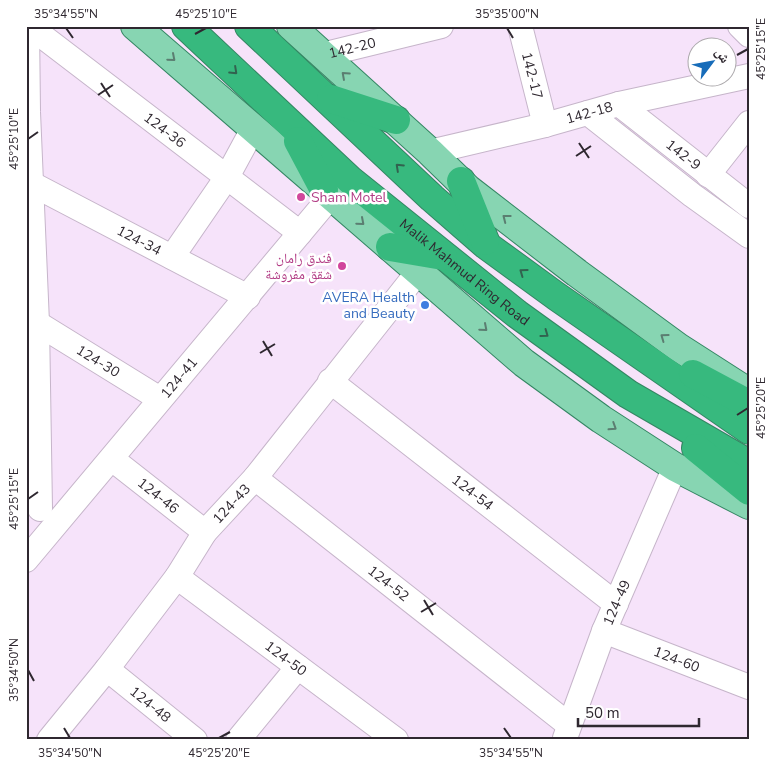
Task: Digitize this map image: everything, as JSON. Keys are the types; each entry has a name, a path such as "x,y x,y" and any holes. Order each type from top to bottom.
{"highway":[{"name":"Malik Mahmud Ring Road","path":"186,26 350,180 517,314 628,394 749,464"},
{"path":"249,26 486,245 749,430"},
{"path":"323,96 396,120"},
{"path":"286,120 327,193"},
{"path":"461,181 486,245"},
{"path":"390,248 444,256"},
{"path":"596,323 749,404"},
{"path":"628,394 749,491"}],"main road":[{"path":"135,26 524,363 601,419 676,467 749,505"},
{"path":"292,26 396,120 468,189 577,273 678,347 749,392"}],"street":[{"name":"124-36","path":"28,26 300,234"},
{"path":"28,26 28,112 37,323 33,508 65,514"},
{"name":"142-20","path":"322,54 367,35 441,26"},
{"name":"142-17","path":"520,26 546,125"},
{"path":"740,26 749,35"},
{"name":"142-18","path":"430,152 546,125 619,104 749,76"},
{"name":"142-9","path":"619,104 749,206"},
{"path":"588,113 692,195 749,236"},
{"path":"708,175 749,123"},
{"path":"172,257 227,178 253,129"},
{"name":"124-34","path":"32,184 248,297"},
{"name":"124-41","path":"26,560 300,234 327,193"},
{"name":"124-43","path":"49,740 177,576 205,532 255,478 418,272"},
{"name":"124-30","path":"37,323 160,400"},
{"name":"124-54","path":"330,381 616,604"},
{"name":"124-46","path":"112,459 205,532"},
{"name":"124-49","path":"567,732 604,630 676,467"},
{"name":"124-52","path":"255,478 567,732"},
{"name":"124-50","path":"177,576 396,740"},
{"name":"124-60","path":"604,630 749,687"},
{"path":"238,740 298,667"},
{"name":"124-48","path":"107,668 195,740"}],"place":[{"name":"Sham Motel","path":"301,197"},
{"name":"فندق رامان شقق مفروشة","path":"342,266"},
{"name":"AVERA Health and Beauty","path":"425,305"}]}
